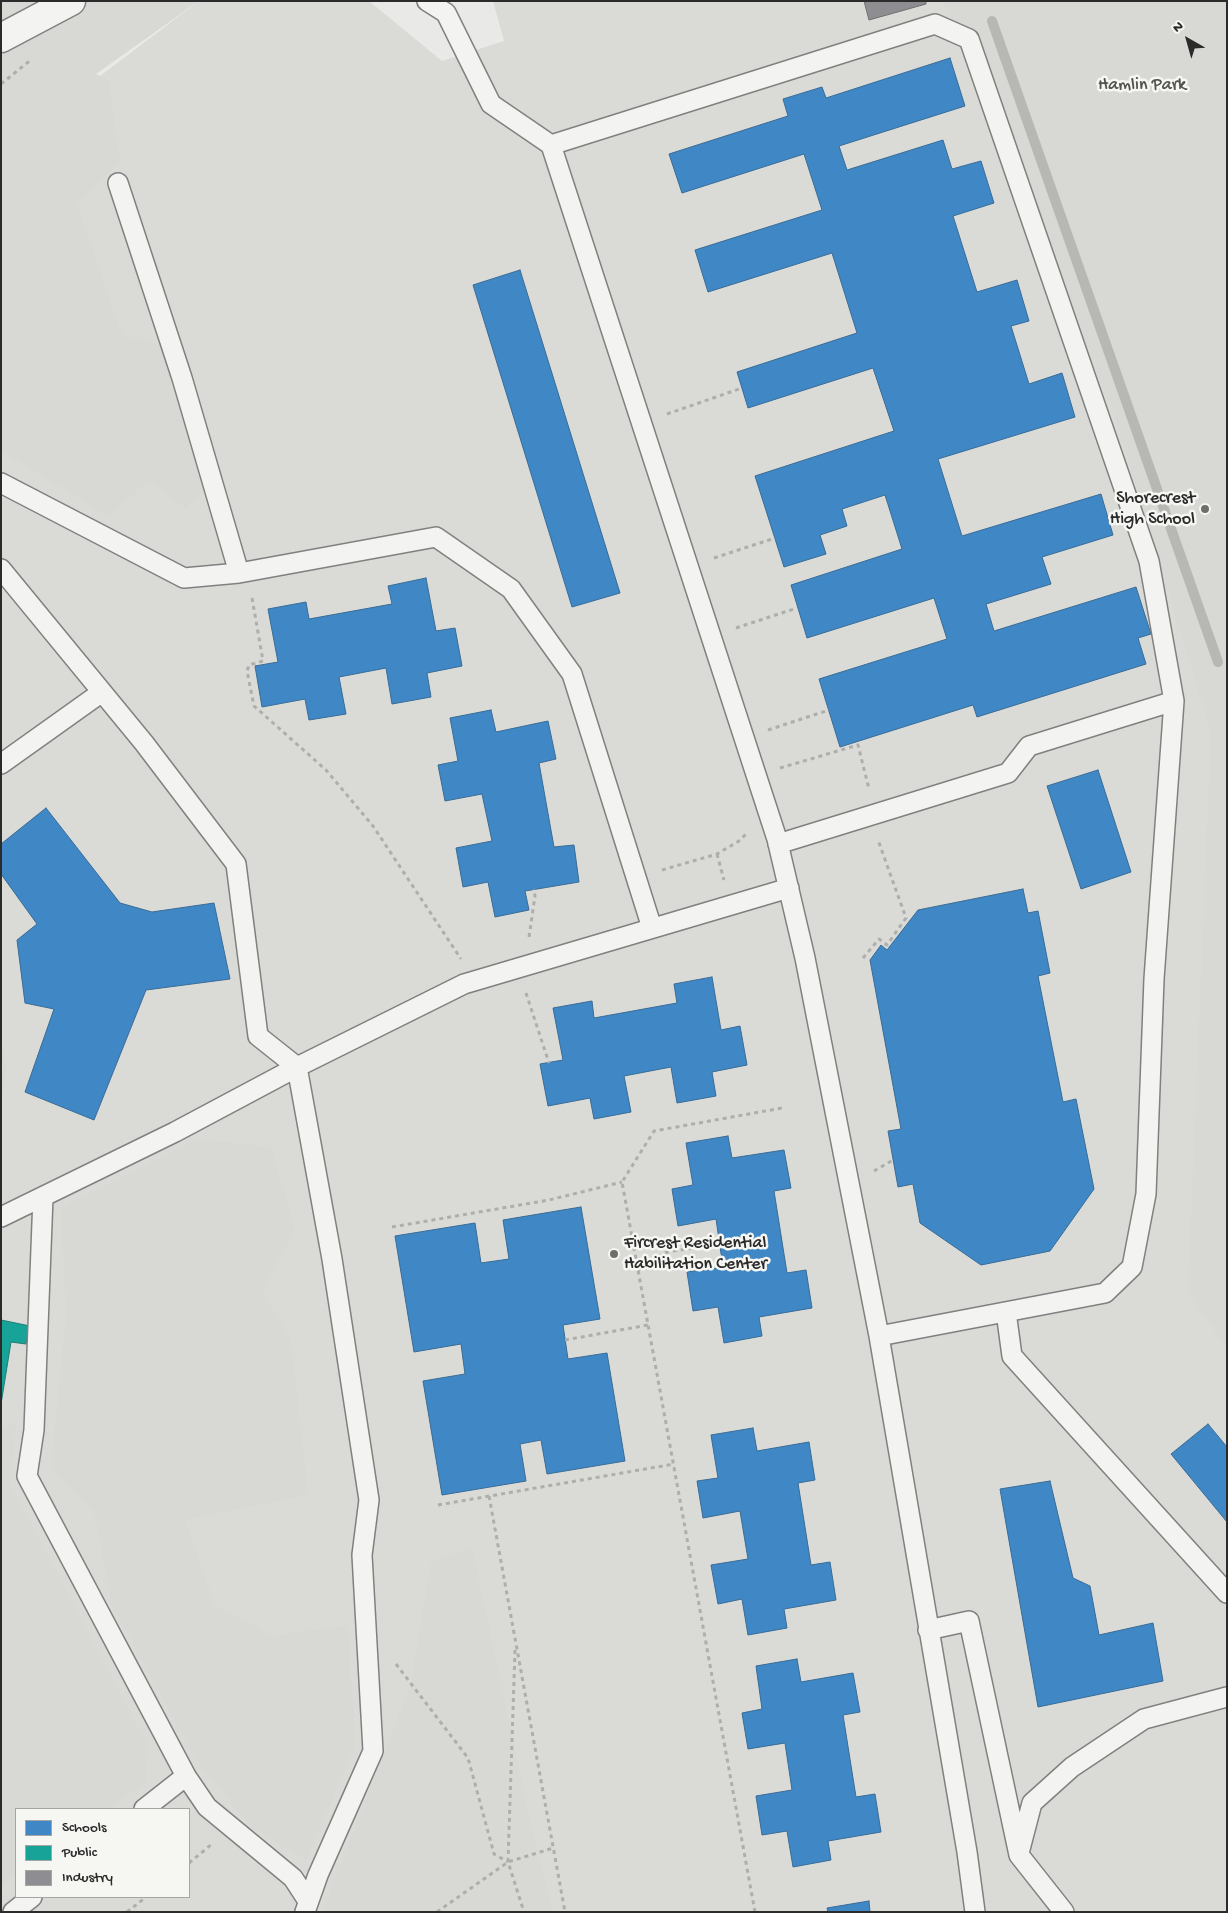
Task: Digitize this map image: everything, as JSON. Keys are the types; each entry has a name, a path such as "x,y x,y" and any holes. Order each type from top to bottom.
{"street":[{"path":"1,38 71,1"}],"lane":[{"path":"426,1 446,13 491,104 551,144 778,844 805,958 878,1336 967,1852 975,1912"},
{"path":"551,144 935,24 969,39 1149,561 1174,701 1154,979 1146,1194 1132,1266 1105,1293 878,1336"},
{"path":"118,183 182,378 239,573"},
{"path":"1,483 184,578 239,573 436,537 511,589 572,674 652,928"},
{"path":"1,569 144,743 236,864 258,1036 297,1068 332,1259 369,1500 362,1555 373,1751 307,1906"},
{"path":"1,764 102,692"},
{"path":"778,844 1008,773 1029,746 1174,701"},
{"path":"1,1217 175,1132 464,984 789,888"},
{"path":"43,1197 34,1430 27,1476 186,1776 207,1807 293,1878 307,1906"},
{"path":"1006,1312 1012,1356 1227,1594"},
{"path":"928,1630 969,1621 1019,1855 1064,1912"},
{"path":"1019,1855 1032,1803 1072,1768 1144,1719 1227,1696"},
{"path":"145,1808 186,1776"},
{"path":"13,1912 31,1898"}],"path":[{"path":"667,414 742,388"},
{"path":"713,558 775,538"},
{"path":"250,590 263,661 250,665 247,671 254,706 326,770 373,826 462,959"},
{"path":"735,628 798,608"},
{"path":"768,730 829,710"},
{"path":"780,768 858,745 870,797"},
{"path":"662,870 717,854 739,841 750,830"},
{"path":"863,958 880,939 887,945 906,918 878,840"},
{"path":"717,854 724,883"},
{"path":"528,940 535,896 534,889"},
{"path":"526,992 549,1063"},
{"path":"755,1912 622,1182 654,1131 782,1108"},
{"path":"869,1174 893,1160"},
{"path":"392,1227 549,1200 622,1182"},
{"path":"638,1270 668,1252 720,1244"},
{"path":"565,1340 648,1325"},
{"path":"438,1505 674,1464"},
{"path":"489,1496 564,1912"},
{"path":"515,1642 508,1862 524,1912"},
{"path":"391,1658 468,1758 494,1854 508,1862"},
{"path":"437,1912 508,1862 553,1848"},
{"path":"127,1912 145,1898"}],"shaded area":[{"name":"Fircrest Residential Habilitation Center","path":"199,1 369,1 442,61 504,41 493,1 943,1 1227,293 1227,1912 1,1912 1,151"}],"green space":[{"path":"1,1 199,1 96,74 109,81 120,163 77,205 122,335 160,344 207,487 185,508 149,480 108,516 1,451"},
{"name":"Hamlin Park","path":"943,1 1227,1 1227,1348 1188,1292 1211,732 1114,414"},
{"path":"1,1044 7,1070 1,1096"},
{"path":"198,1139 271,1147 295,1230 262,1291 291,1340 308,1495 185,1520 215,1605 272,1636 348,1625 355,1746 306,1860 251,1827 194,1756 111,1602 95,1514 51,1469 66,1315 61,1208"},
{"path":"16,1424 10,1484 148,1746 145,1783 109,1808 15,1808 15,1875 1,1885 1,1428"},
{"path":"472,1547 526,1802 552,1912 322,1912 410,1687 431,1563"}],"building: Schools":[{"path":"950,58 965,106 839,146 847,170 943,140 952,169 981,161 994,203 953,216 977,292 1017,280 1029,321 1011,326 1029,384 1062,373 1075,417 938,459 962,536 1101,494 1113,535 1042,557 1051,584 986,604 994,631 1136,587 1151,634 1138,638 1146,664 977,717 973,705 840,747 819,679 947,639 934,598 807,638 791,585 902,549 885,495 842,509 847,526 820,535 826,554 784,567 755,476 894,431 873,368 748,408 737,372 857,333 832,253 708,292 695,250 822,210 804,154 682,193 669,154 788,116 783,99 822,87 826,98"},
{"path":"520,270 620,593 572,607 473,285"},
{"path":"426,578 436,631 455,628 462,666 427,673 431,697 392,704 386,668 339,677 346,714 309,720 305,699 262,707 255,666 278,662 268,609 306,602 309,619 392,604 388,586"},
{"path":"491,710 496,732 548,721 556,759 539,763 554,847 574,845 579,882 525,891 529,910 495,917 488,882 463,887 456,848 492,841 482,794 445,801 438,765 458,761 450,718"},
{"path":"1098,770 1131,872 1081,889 1047,786"},
{"path":"46,808 120,903 152,912 214,903 230,979 146,990 94,1120 25,1092 54,1009 25,1003 17,940 37,924 1,874 1,844"},
{"path":"1023,889 1028,913 1038,911 1050,973 1038,976 1063,1102 1076,1099 1094,1189 1050,1251 981,1265 920,1223 913,1184 898,1187 888,1131 901,1129 870,960 881,945 887,950 918,910"},
{"path":"712,977 721,1030 740,1026 747,1065 712,1072 716,1096 677,1103 671,1067 624,1076 631,1112 594,1119 590,1098 548,1106 540,1064 563,1060 553,1008 592,1001 594,1018 677,1003 674,984"},
{"path":"728,1136 732,1158 784,1150 791,1188 774,1191 787,1273 806,1270 812,1308 759,1317 762,1336 724,1343 718,1307 693,1311 687,1272 723,1267 716,1219 678,1226 672,1189 693,1185 686,1143"},
{"path":"581,1207 600,1319 563,1325 568,1359 607,1353 625,1461 547,1474 541,1440 520,1444 526,1481 442,1495 423,1381 465,1374 461,1344 414,1352 395,1236 475,1223 481,1263 509,1259 503,1220"},
{"path":"1208,1424 1227,1447 1227,1522 1171,1454"},
{"path":"753,1428 757,1451 809,1442 815,1480 798,1483 811,1565 830,1562 836,1600 784,1609 787,1628 748,1635 742,1599 718,1604 711,1565 748,1559 740,1511 703,1518 697,1481 718,1478 711,1435"},
{"path":"1050,1481 1073,1578 1090,1586 1099,1635 1153,1623 1163,1681 1038,1707 1000,1489"},
{"path":"797,1659 801,1682 853,1673 860,1712 843,1715 856,1797 875,1794 881,1832 828,1841 831,1860 793,1867 787,1831 762,1835 756,1796 792,1790 785,1743 748,1749 742,1713 762,1709 756,1666"},
{"path":"869,1901 870,1912 828,1912 827,1908"}],"building: Public":[{"path":"1,1320 30,1326 26,1344 11,1342 1,1404"}],"building: Industry":[{"path":"864,1 926,1 926,4 869,20"}],"waterway":[{"path":"992,21 1218,662"}],"place":[{"name":"Shorecrest High School","path":"1205,509"},
{"name":"Fircrest Residential Habilitation Center","path":"614,1254"}]}
